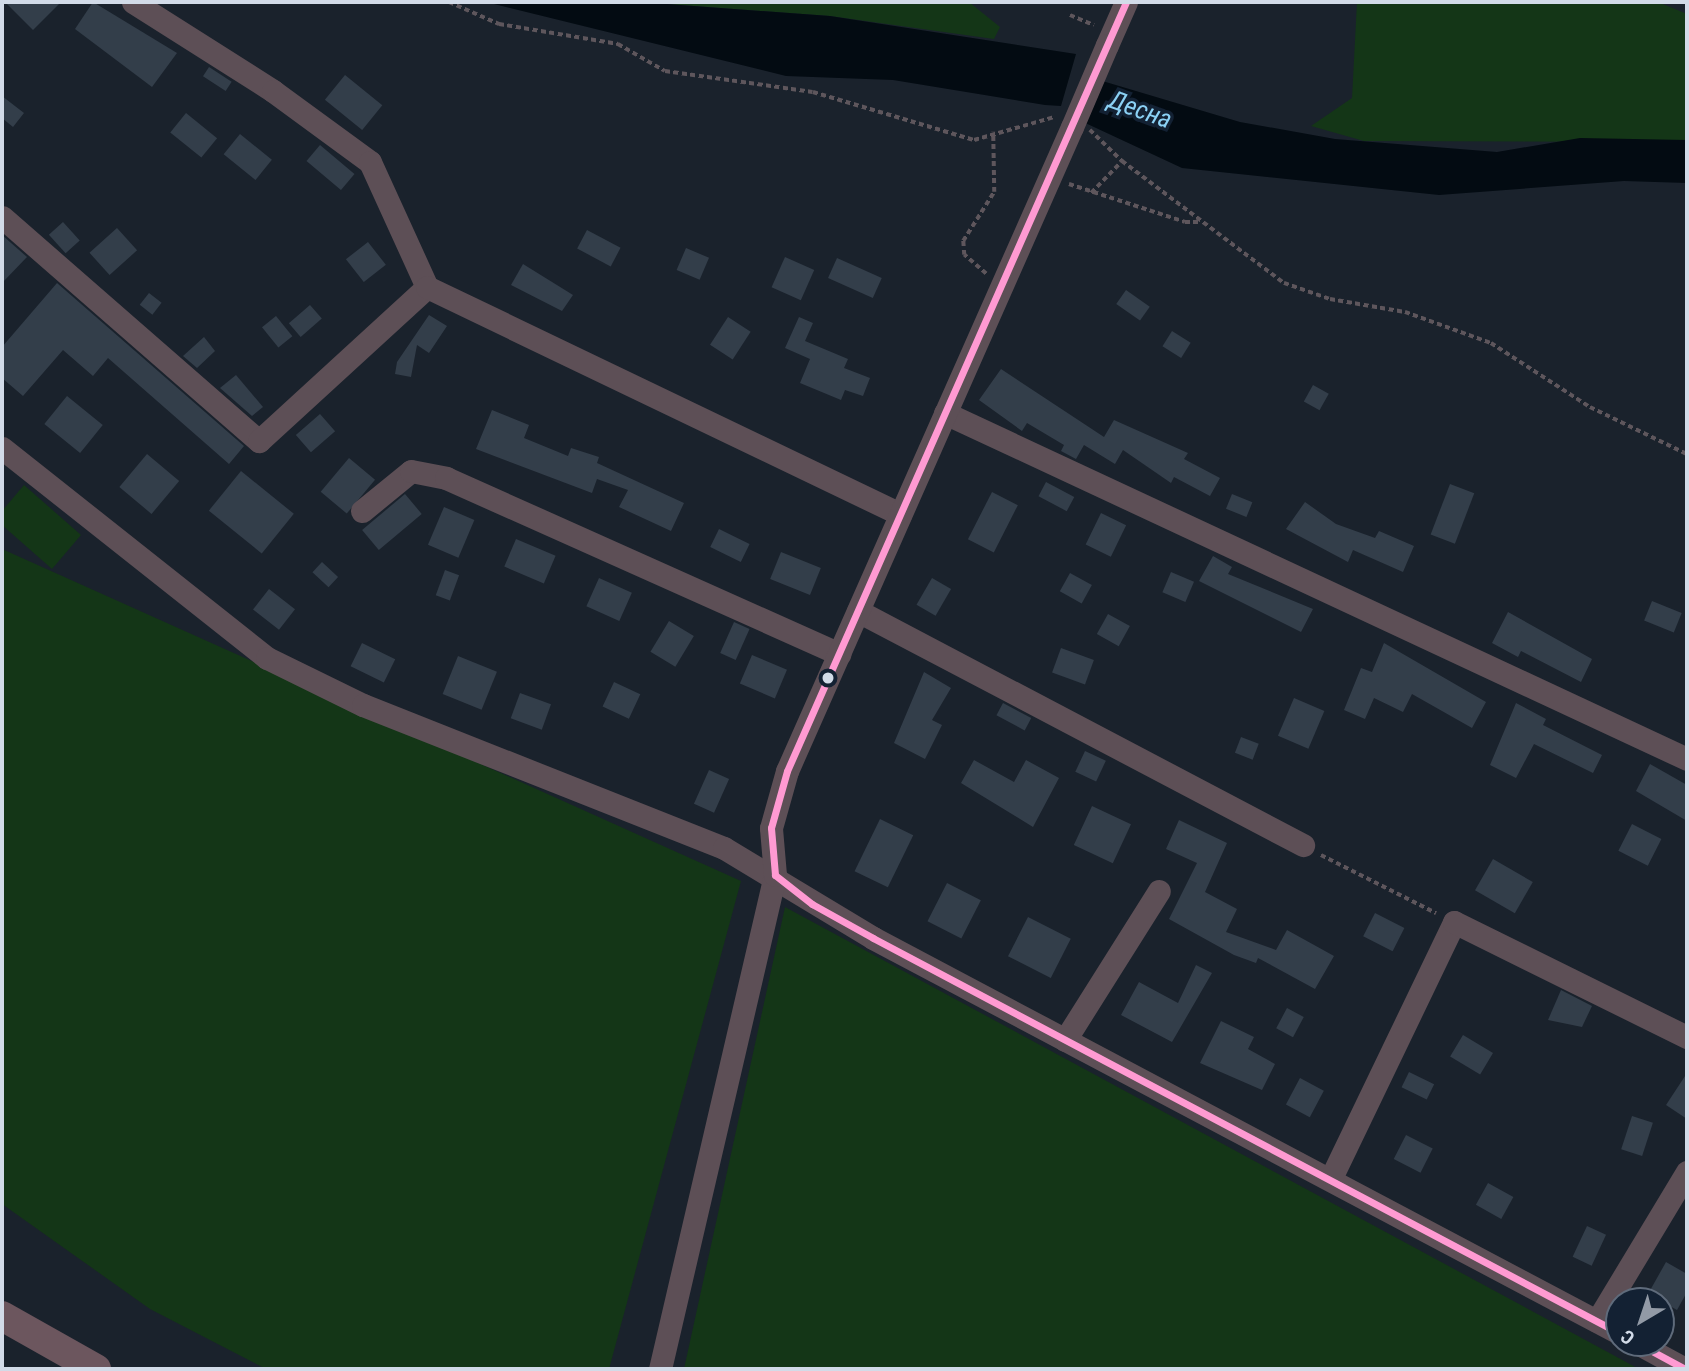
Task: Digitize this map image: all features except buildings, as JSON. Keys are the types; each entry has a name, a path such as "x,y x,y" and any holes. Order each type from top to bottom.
{"main road":[{"path":"2,1316 96,1369"}],"street":[{"path":"133,2 273,91 370,162 427,287 900,514"},
{"path":"660,1369 775,875 771,828 787,771 1126,2"},
{"path":"2,218 259,441 427,287"},
{"path":"945,413 1687,759"},
{"path":"2,449 267,658 363,705 723,848 775,875 812,904 1605,1325"},
{"path":"362,511 411,471 446,478 839,654"},
{"path":"858,611 1303,845"},
{"path":"1065,1040 1158,891"},
{"path":"1331,1178 1454,922 1687,1037"},
{"path":"1597,1321 1687,1172"},
{"path":"1663,1357 1685,1369"}],"path":[{"path":"449,2 499,23 618,44 665,71 813,92 975,140 993,132 1051,116 1071,124 1284,283 1330,299 1405,312 1491,343 1590,407 1687,454"},
{"path":"1070,15 1110,39"},
{"path":"993,132 994,192 963,241 964,255 975,269 1003,281"},
{"path":"1122,161 1091,193 1185,222 1203,222"},
{"path":"1303,845 1454,922"}],"green space":[{"path":"640,2 969,2 1000,27 994,39 830,16"},
{"path":"1357,2 1658,2 1687,14 1687,142 1364,141 1311,126 1352,98"},
{"path":"24,485 81,535 52,569 2,525 2,511"},
{"path":"2,549 741,881 609,1369 266,1369 150,1309 2,1204"},
{"path":"785,907 1605,1351 1605,1357 1617,1357 1639,1369 684,1369"}],"water":[{"path":"486,2 640,2 830,16 1076,54 1061,106 1045,105 893,80 786,76"},
{"name":"Десна","path":"1099,80 1240,122 1335,139 1497,152 1580,138 1687,140 1687,183 1624,181 1439,195 1182,168 1081,121"}],"transit line":[{"path":"1126,2 787,771 771,828 775,875 812,904 873,938 1605,1326"},
{"path":"1663,1357 1685,1369"}]}
